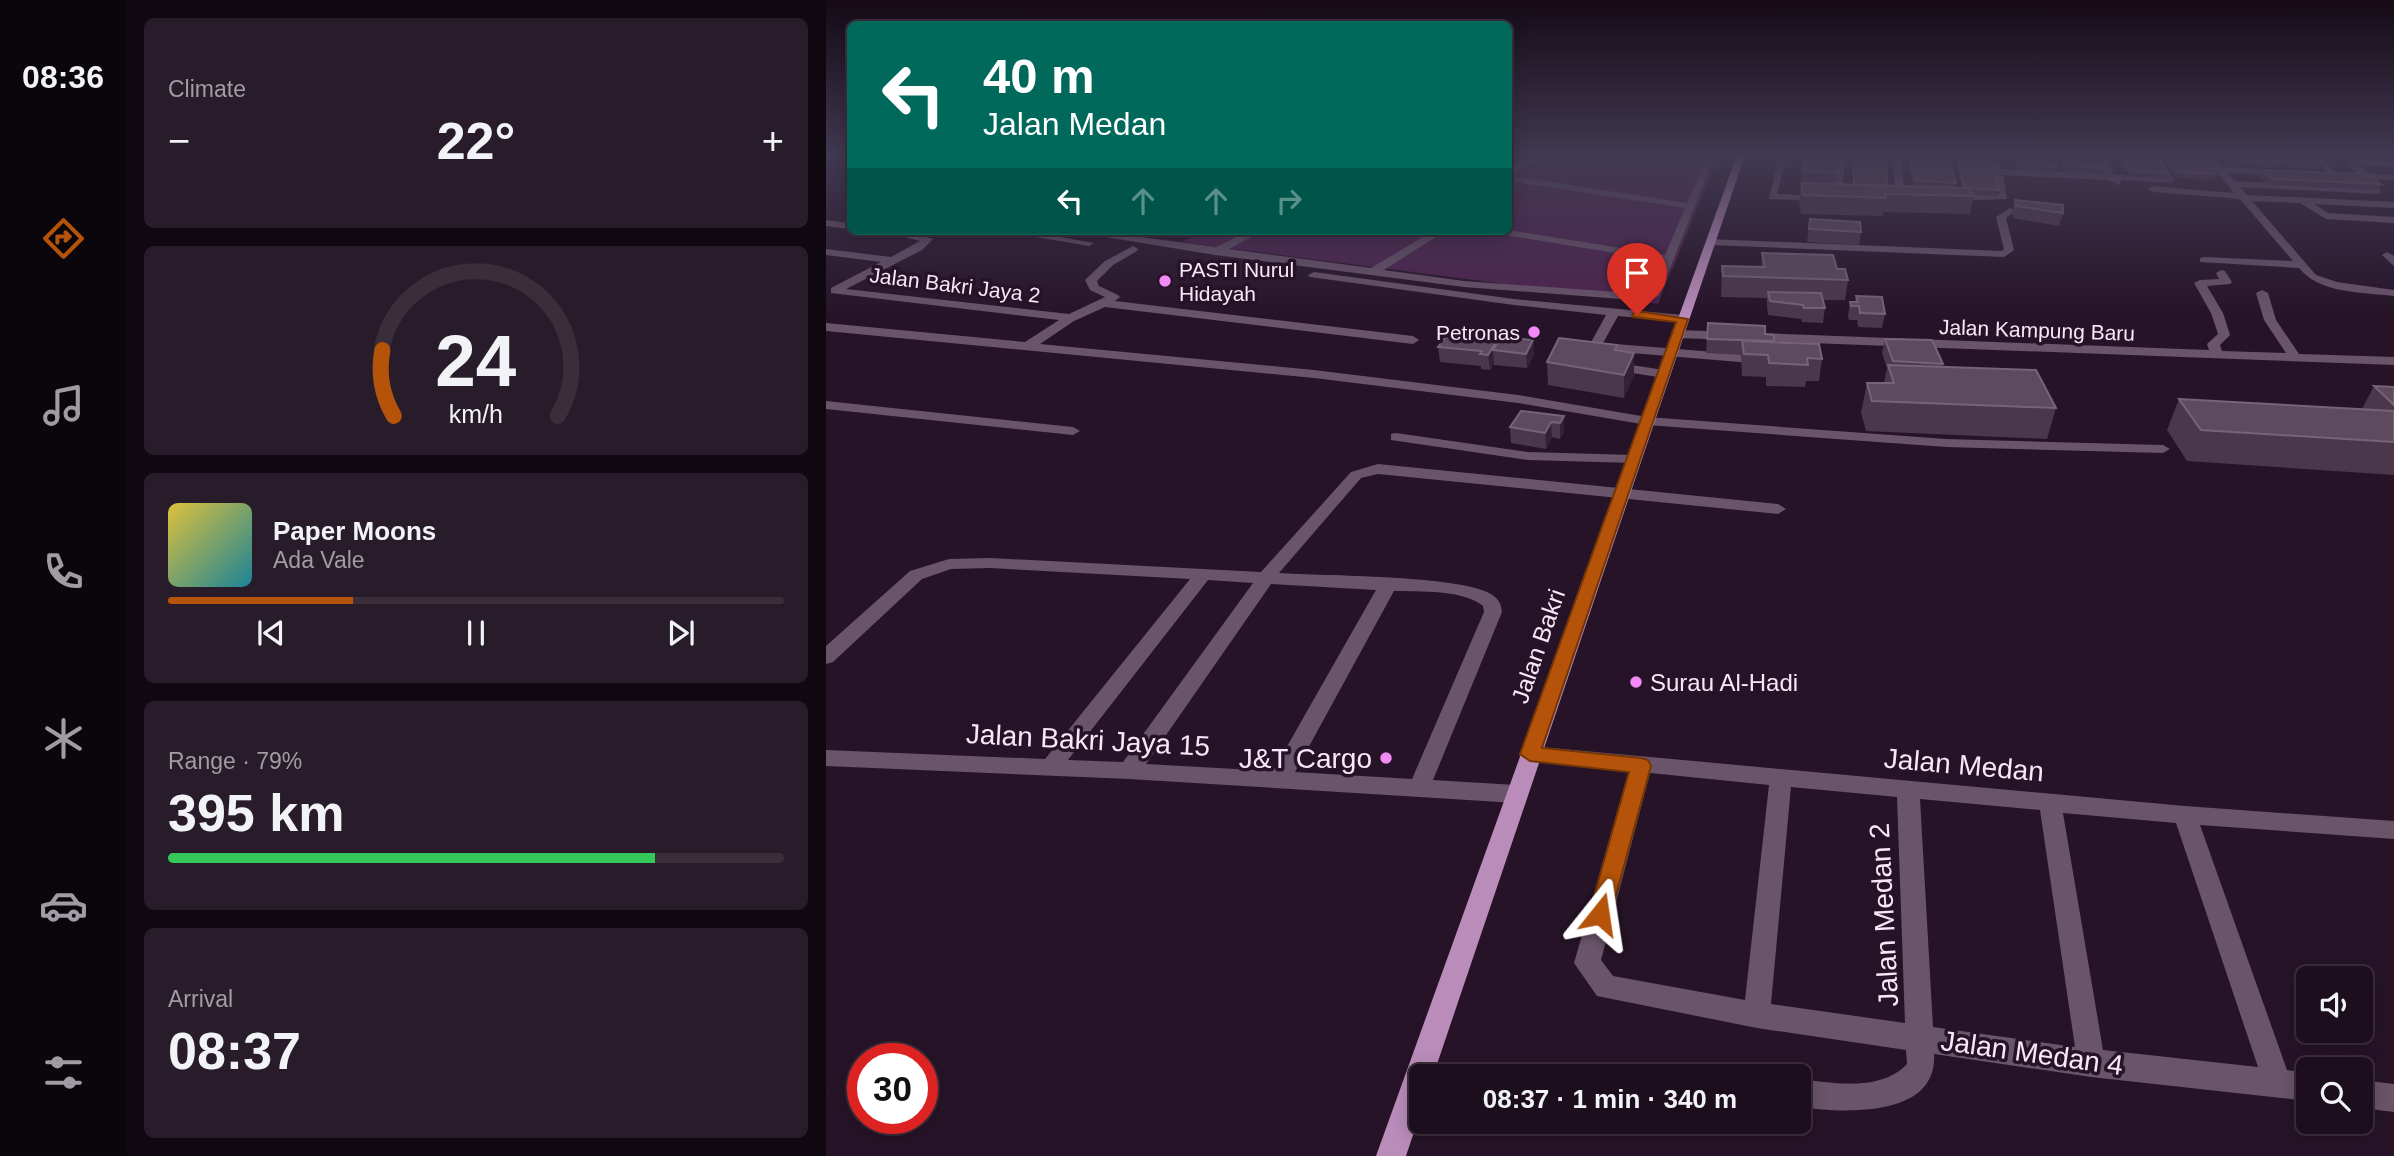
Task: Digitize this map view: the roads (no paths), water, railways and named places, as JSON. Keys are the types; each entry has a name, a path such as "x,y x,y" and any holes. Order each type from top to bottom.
{"main road":[{"name":"Jalan Bakri","path":"1391,1156 1722,209"}],"street":[{"path":"1103,235 1464,284 1647,298 1655,294 1688,209"},
{"path":"2253,209 2317,280 2394,293"},
{"path":"2315,209 2326,216 2394,220"},
{"path":"1710,242 2004,254 2009,250 2001,217 2010,211"},
{"path":"826,213 845,214"},
{"path":"826,222 845,214"},
{"path":"826,222 847,226"},
{"path":"1512,233 1669,259"},
{"path":"833,288 894,261 927,242 925,237 912,235"},
{"name":"Jalan Kampung Baru","path":"1033,235 1390,286 1614,312 1680,327 2218,356 2394,361"},
{"path":"1202,259 1249,235"},
{"path":"1374,271 1433,235"},
{"path":"1030,345 1070,317 1114,297 1094,288 1091,280 1109,263 1133,249"},
{"path":"826,252 894,261"},
{"path":"2204,260 2301,265"},
{"path":"2218,356 2213,344 2224,335 2217,313 2200,283 2227,282 2221,274"},
{"path":"2341,286 2360,300 2394,303"},
{"name":"Jalan Bakri Jaya 2","path":"833,288 1070,317"},
{"path":"2262,293 2270,320 2296,358"},
{"path":"1104,303 1186,315 1413,340"},
{"path":"1614,312 1595,346 1782,361"},
{"path":"826,327 1030,345 1437,389 1647,421 1946,443 2163,449"},
{"path":"1601,365 1664,374"},
{"path":"826,405 1073,430"},
{"path":"1396,437 1528,456 1634,459"},
{"path":"1129,771 1266,578 1356,475 1378,469 1778,509"},
{"path":"826,657 916,575 949,564 1388,584 1465,592 1483,597 1492,604 1493,612 1419,788"},
{"path":"1050,768 1204,574"},
{"path":"1280,779 1388,584"},
{"name":"Jalan Medan","path":"1530,754 2185,815 2394,830"},
{"name":"Jalan Bakri Jaya 15","path":"826,758 1129,771 1516,794"},
{"name":"Jalan Medan 4","path":"1641,766 1587,963 1606,987 1757,1016 2091,1063 2296,1085"},
{"path":"1757,1016 1781,778"},
{"name":"Jalan Medan 2","path":"1811,1094 1854,1098 1901,1087 1913,1081 1921,1069 1908,790"},
{"path":"2050,802 2091,1063"},
{"path":"2185,815 2277,1083"},
{"path":"2373,1095 2394,1098"}],"place":[{"name":"PASTI Nurul Hidayah","path":"1165,281"},
{"name":"Petronas","path":"1534,332"},
{"name":"Surau Al-Hadi","path":"1636,682"},
{"name":"J&T Cargo","path":"1386,758"}]}
